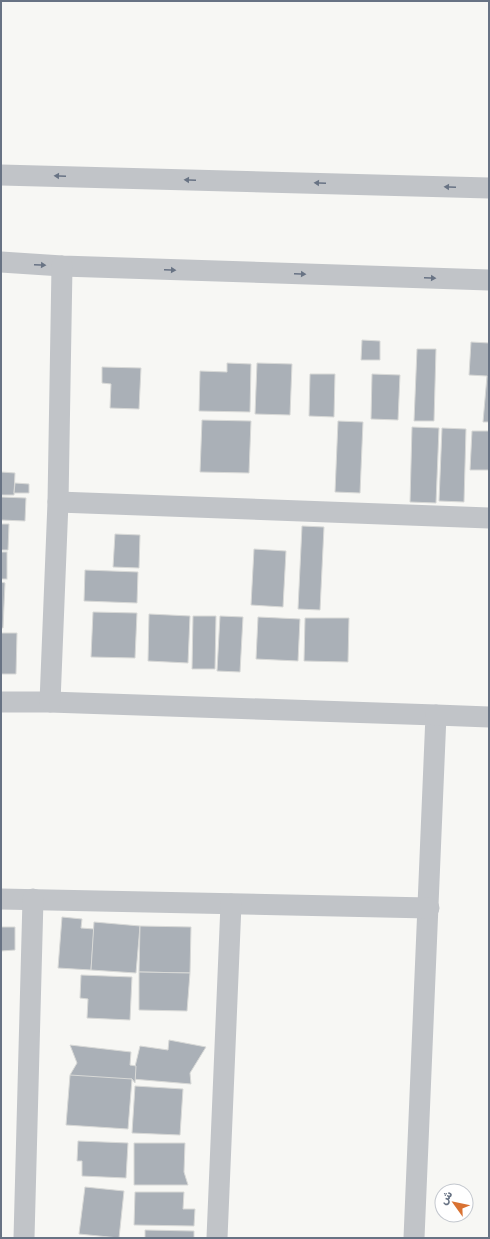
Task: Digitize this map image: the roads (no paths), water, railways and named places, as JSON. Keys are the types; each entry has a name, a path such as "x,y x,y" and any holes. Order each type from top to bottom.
{"street":[{"path":"1,175 489,188"},
{"path":"1,262 62,266 489,280"},
{"path":"50,702 58,502 62,266"},
{"path":"58,502 489,518"},
{"path":"1,702 50,702 489,717"},
{"path":"414,1238 436,715"},
{"path":"1,899 429,908"},
{"path":"24,1238 33,900"},
{"path":"217,1238 230,904"}]}
